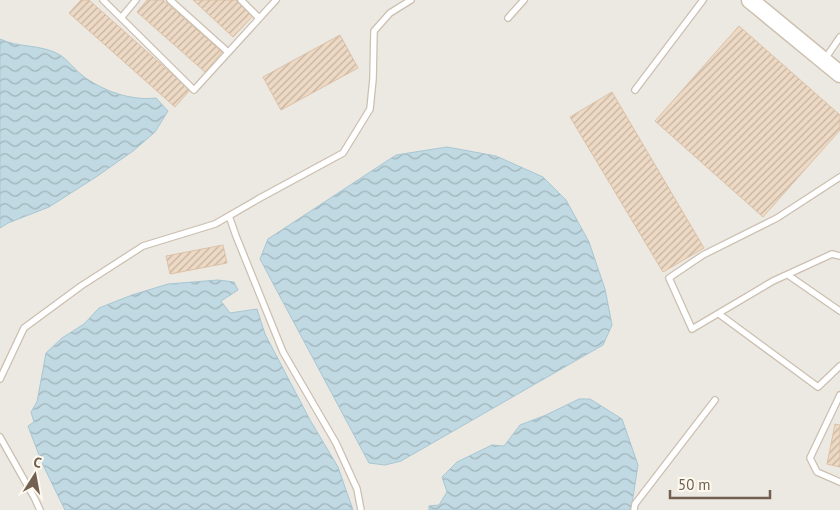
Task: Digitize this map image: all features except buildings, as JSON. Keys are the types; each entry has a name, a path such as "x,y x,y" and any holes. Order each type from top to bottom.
{"street":[{"path":"750,0 840,74"}],"lane":[{"path":"103,0 194,90 276,0"},
{"path":"121,18 136,0"},
{"path":"170,0 228,52"},
{"path":"241,0 259,18"},
{"path":"0,378 24,328 81,286 143,246 216,224 343,153 370,110 374,31 390,13 411,0"},
{"path":"508,18 524,0"},
{"path":"635,90 703,0"},
{"path":"824,60 840,37"},
{"path":"840,177 777,218 703,255 669,278 692,329 774,281 832,254 840,256"},
{"path":"230,216 236,236 283,352 336,443 357,489 361,510"},
{"path":"788,275 840,311"},
{"path":"719,314 818,387 840,366"},
{"path":"840,395 810,458 817,472 840,482"},
{"path":"634,510 636,504 715,400"},
{"path":"0,437 40,510"}],"shaded area":[{"path":"0,0 840,0 840,510 0,510"}],"water":[{"path":"0,39 14,44 46,49 60,55 83,76 99,86 127,96 147,99 156,98 168,111 155,132 133,151 96,177 49,207 0,228"},
{"path":"447,147 496,156 543,177 566,200 589,242 605,289 612,325 603,345 401,461 385,465 369,463 260,259 268,239 396,155"},
{"path":"218,280 234,282 238,290 221,301 230,313 257,309 265,334 310,420 338,467 353,510 65,510 42,463 28,426 34,422 31,412 37,402 46,353 62,338 84,324 99,308 168,284"},
{"path":"579,399 590,399 622,419 638,465 631,510 429,510 429,506 439,505 447,492 442,477 457,462 492,445 504,446 520,425"}]}
